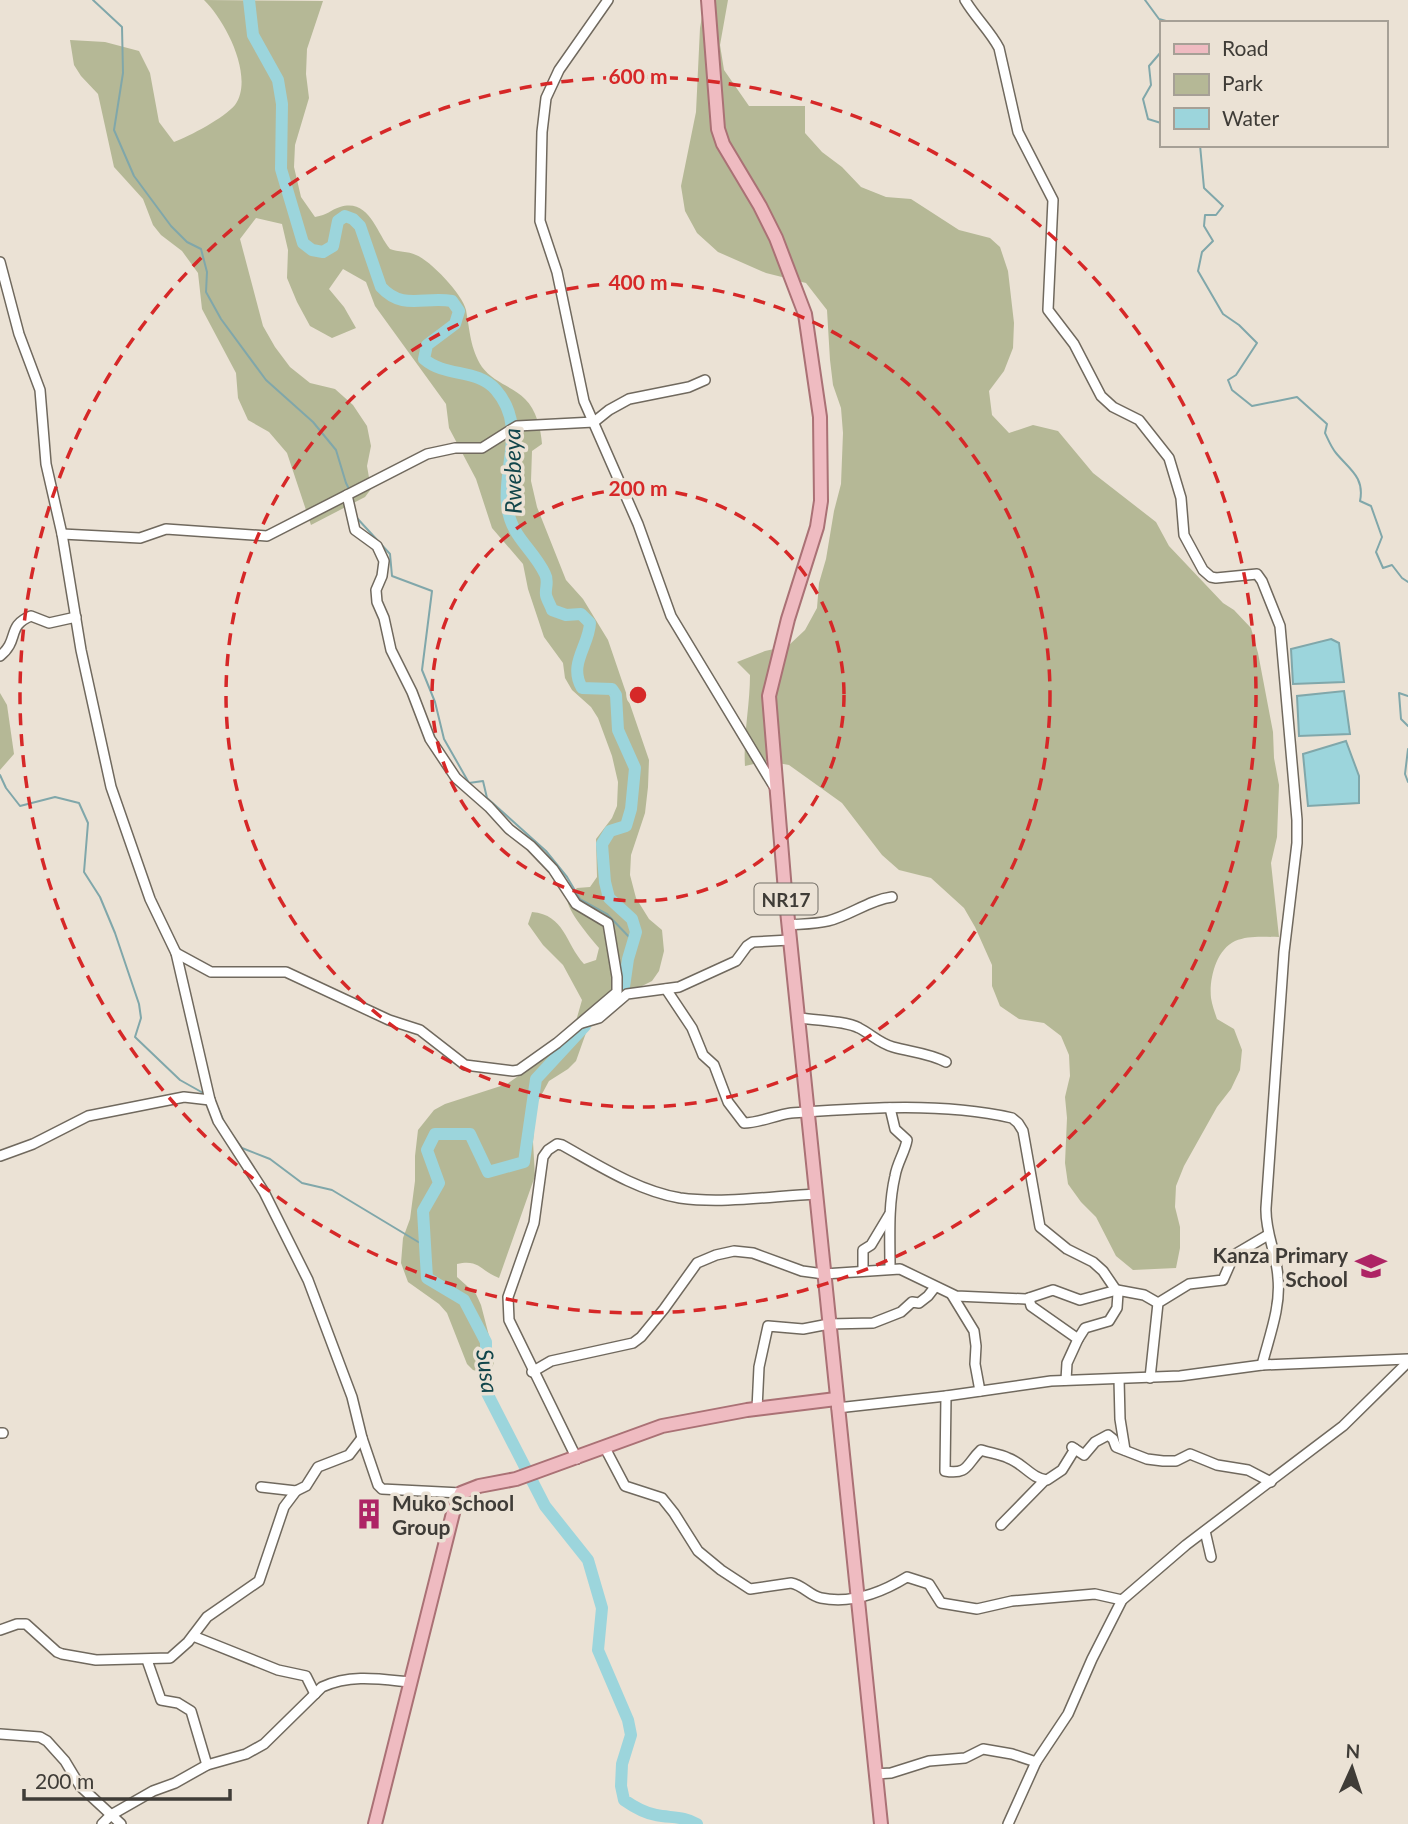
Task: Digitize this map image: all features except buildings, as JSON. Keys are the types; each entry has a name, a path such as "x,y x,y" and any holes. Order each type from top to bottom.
{"main road":[{"name":"NR17","path":"708,0 718,129 723,144 776,238 805,314 820,417 821,501 817,527 788,619 769,696 790,940 881,1824"},
{"path":"375,1824 409,1682 454,1509 461,1493 577,1459 662,1426 757,1409 837,1404"}],"street":[{"path":"608,0 559,70 546,97 542,132 540,221 557,272 584,401 638,524 671,616 776,790"},
{"path":"965,0 999,48 1018,132 1053,200 1048,310 1074,344 1101,396 1113,407 1139,420 1170,458 1181,498 1184,535 1203,570 1216,578 1257,574 1280,626 1297,843 1284,951 1265,1227 1278,1277 1278,1298 1262,1364"},
{"path":"0,262 19,334 40,390 46,464 111,787 150,899 176,953 209,1096 223,1130 264,1192 308,1280 352,1397 362,1438 380,1488 461,1493"},
{"path":"62,534 140,538 166,528 264,536 427,454 455,448 487,446 517,426 594,422 629,399 689,387 705,380"},
{"path":"176,953 211,972 286,972 389,1020 420,1030 465,1065 519,1070 585,1023 617,992 608,923 576,904 553,869 456,778 434,745 391,650 384,618 377,602 376,590 384,561 377,546 355,530 347,495"},
{"path":"0,656 13,641 19,621 31,616 49,623 76,617"},
{"path":"789,925 828,921 877,899 892,897"},
{"path":"585,1023 599,1018 627,994 678,987 736,961 752,942 790,940"},
{"path":"666,989 692,1028 702,1055 714,1065 728,1102 744,1122 789,1113 890,1108 963,1109 1012,1118 1018,1122 1023,1131 1040,1227 1067,1249 1093,1262 1117,1290 1117,1308 1113,1317 1109,1321 1085,1328 1077,1339 1067,1363 1066,1380"},
{"path":"799,1018 846,1023 859,1027 882,1043 934,1056 946,1062"},
{"path":"0,1156 33,1144 75,1121 98,1113 184,1097 209,1096"},
{"path":"890,1108 895,1129 907,1140 895,1173 890,1215 890,1268"},
{"path":"577,1459 509,1321 508,1297 534,1223 543,1157 555,1145 562,1145 611,1172 679,1197 715,1199 816,1194"},
{"path":"863,1271 863,1250 871,1245 890,1215"},
{"path":"1158,1303 1189,1284 1223,1280 1234,1255 1268,1235"},
{"path":"532,1372 551,1361 633,1343 641,1338 657,1318 697,1263 734,1251 753,1253 802,1271 824,1274 890,1268 906,1271 951,1295 975,1298 1029,1298 1053,1290 1080,1300 1117,1290 1144,1295 1158,1303"},
{"path":"757,1409 759,1367 768,1326 803,1329 829,1324 873,1323 901,1312 912,1302 919,1303 935,1287"},
{"path":"951,1295 974,1331 975,1364 980,1391"},
{"path":"1029,1298 1031,1306 1077,1339"},
{"path":"1150,1378 1158,1303"},
{"path":"837,1404 946,1396 1066,1380 1200,1374 1262,1364 1408,1360"},
{"path":"1008,1824 1036,1762 1068,1714 1122,1600 1205,1531 1343,1426 1408,1360"},
{"path":"1119,1379 1120,1419 1125,1450"},
{"path":"946,1396 945,1471 965,1471 981,1450 1018,1462 1036,1478 1045,1480"},
{"path":"1001,1525 1045,1480 1062,1470 1072,1447 1084,1455 1095,1442 1108,1435 1116,1447 1147,1459 1176,1461 1186,1454 1193,1455 1217,1465 1248,1470 1271,1482"},
{"path":"0,1630 26,1624 62,1654 93,1659 170,1658 193,1636 207,1617 259,1581 284,1507 296,1491 306,1486 318,1467 349,1455 362,1438"},
{"path":"605,1448 625,1486 662,1499 698,1551 750,1589 791,1583 820,1598 857,1600 907,1577 929,1584 941,1603 977,1609 1012,1601 1096,1594 1122,1600"},
{"path":"261,1488 296,1491"},
{"path":"1205,1531 1211,1557"},
{"path":"193,1636 278,1670 306,1676 315,1694"},
{"path":"147,1660 161,1700 177,1703 191,1711 207,1765"},
{"path":"102,1824 134,1801 207,1765 246,1754 264,1744 322,1687 356,1678 409,1682"},
{"path":"0,1734 40,1737 47,1741 65,1761 80,1786 121,1824"},
{"path":"875,1773 891,1773 929,1761 965,1758 983,1749 1036,1762"}],"green space":[{"path":"204,0 323,1 307,49 309,98 295,145 294,167 301,197 315,217 340,207 358,207 371,218 390,249 416,255 437,271 453,287 464,304 473,346 482,367 529,403 539,426 542,444 532,451 531,481 537,507 566,580 583,599 608,640 649,760 645,813 631,855 630,875 636,898 649,919 662,930 664,951 659,971 652,981 636,989 587,1030 576,1061 549,1081 536,1105 533,1142 535,1176 499,1278 475,1264 457,1264 457,1277 476,1294 481,1305 495,1359 490,1375 473,1370 467,1364 447,1313 408,1282 401,1263 403,1238 410,1219 415,1181 418,1130 434,1110 445,1104 507,1084 537,1063 576,1021 582,1000 563,965 543,945 528,924 532,912 551,918 558,924 584,964 596,960 599,948 575,917 567,898 577,888 590,887 597,877 596,839 612,818 617,806 618,782 598,718 591,707 572,690 565,678 563,663 544,637 528,589 523,564 492,528 476,479 449,428 446,404 375,306 366,282 343,269 329,289 356,328 332,338 310,326 297,302 287,278 288,250 282,224 256,218 240,239 263,326 275,347 290,367 310,383 335,389 353,405 367,426 371,446 367,466 371,489 365,497 311,525 287,453 269,432 248,420 238,398 236,373 202,309 198,273 182,251 161,235 153,225 143,199 114,167 98,94 74,65 70,40 105,42 139,51 150,73 159,122 174,142 223,115 235,105 240,93 242,80 235,50 221,21"},
{"path":"705,0 728,0 720,45 724,70 749,106 805,106 805,133 861,187 886,197 911,199 959,230 990,238 1000,247 1008,271 1014,323 1013,348 1004,371 989,391 992,415 1009,433 1033,425 1058,431 1093,473 1156,522 1169,546 1223,603 1234,610 1251,628 1273,732 1279,785 1277,837 1271,863 1279,937 1251,937 1235,941 1223,951 1215,966 1211,982 1212,1003 1217,1019 1234,1029 1242,1050 1240,1070 1184,1166 1176,1186 1175,1207 1180,1227 1180,1248 1176,1268 1133,1270 1116,1256 1096,1217 1068,1184 1065,1163 1065,1097 1070,1076 1069,1055 1061,1036 1044,1023 1019,1019 1000,1006 992,986 992,965 964,908 931,878 899,870 882,855 842,803 789,765 767,761 745,766 750,675 737,662 765,651 788,646 805,630 817,608 819,583 841,484 843,433 841,408 833,385 827,310 806,283 766,273 718,252 697,233 685,211 681,186 696,112 700,28"},
{"path":"0,693 7,705 14,754 0,770"}],"water":[{"path":"1331,639 1339,643 1344,682 1293,684 1291,649"},
{"path":"1344,691 1350,734 1299,736 1297,696"},
{"path":"1346,741 1359,776 1359,803 1308,806 1303,754"}],"waterway":[{"path":"93,0 122,27 123,73 114,130 134,176 171,226 187,242 201,249 207,272 206,292 221,319 266,380 313,422 336,450 350,491"},
{"name":"Rwebeya","path":"249,0 253,35 278,80 282,104 281,169 303,243 312,250 323,252 333,246 338,221 345,216 353,219 360,226 381,287 389,294 406,301 452,301 459,311 455,324 427,345 424,359 442,369 488,383 505,404 512,431 507,490 509,516 517,534 545,574 546,595 552,610 566,615 581,614 590,623 578,663 578,679 582,688 612,689 616,695 618,730 635,768 631,809 626,826 610,831 602,844 609,898 632,919 636,932 628,959 623,994 612,1004"},
{"path":"1145,0 1159,19 1166,21"},
{"path":"1160,53 1149,66 1151,85 1143,99 1148,119 1160,123"},
{"path":"1200,147 1204,188 1223,206 1216,215 1205,215 1204,226 1213,241 1202,252 1198,271 1223,314 1257,343 1236,375 1228,380 1232,390 1252,406 1297,397 1327,424 1325,433 1331,446 1358,479 1360,501 1371,506 1382,537 1376,552 1383,568 1392,565 1408,582"},
{"path":"356,517 390,554 392,576 432,591 422,670 435,702 444,739 469,783 483,781 487,798 546,851 567,877 580,899 607,914 633,941"},
{"path":"1408,696 1399,693 1401,719 1408,726"},
{"path":"1408,749 1405,774 1408,782"},
{"path":"0,775 20,806 55,797 79,803 88,823 84,872 100,897 139,1004 141,1018 135,1037 180,1080 205,1094"},
{"name":"Susa","path":"594,1015 588,1018 585,1026 536,1079 524,1162 488,1172 470,1134 435,1134 427,1150 439,1183 423,1211 427,1278 464,1300 486,1342 486,1391 545,1506 588,1560 602,1608 598,1650 628,1720 631,1735 622,1764 621,1786 624,1800 647,1813 682,1818 697,1824"},
{"path":"218,1108 224,1122"},
{"path":"230,1132 242,1148 270,1159 302,1183 332,1190 425,1246"}],"place":[{"name":"Kanza Primary School","path":"1371,1266"},
{"name":"Muko School Group","path":"369,1514"}]}
